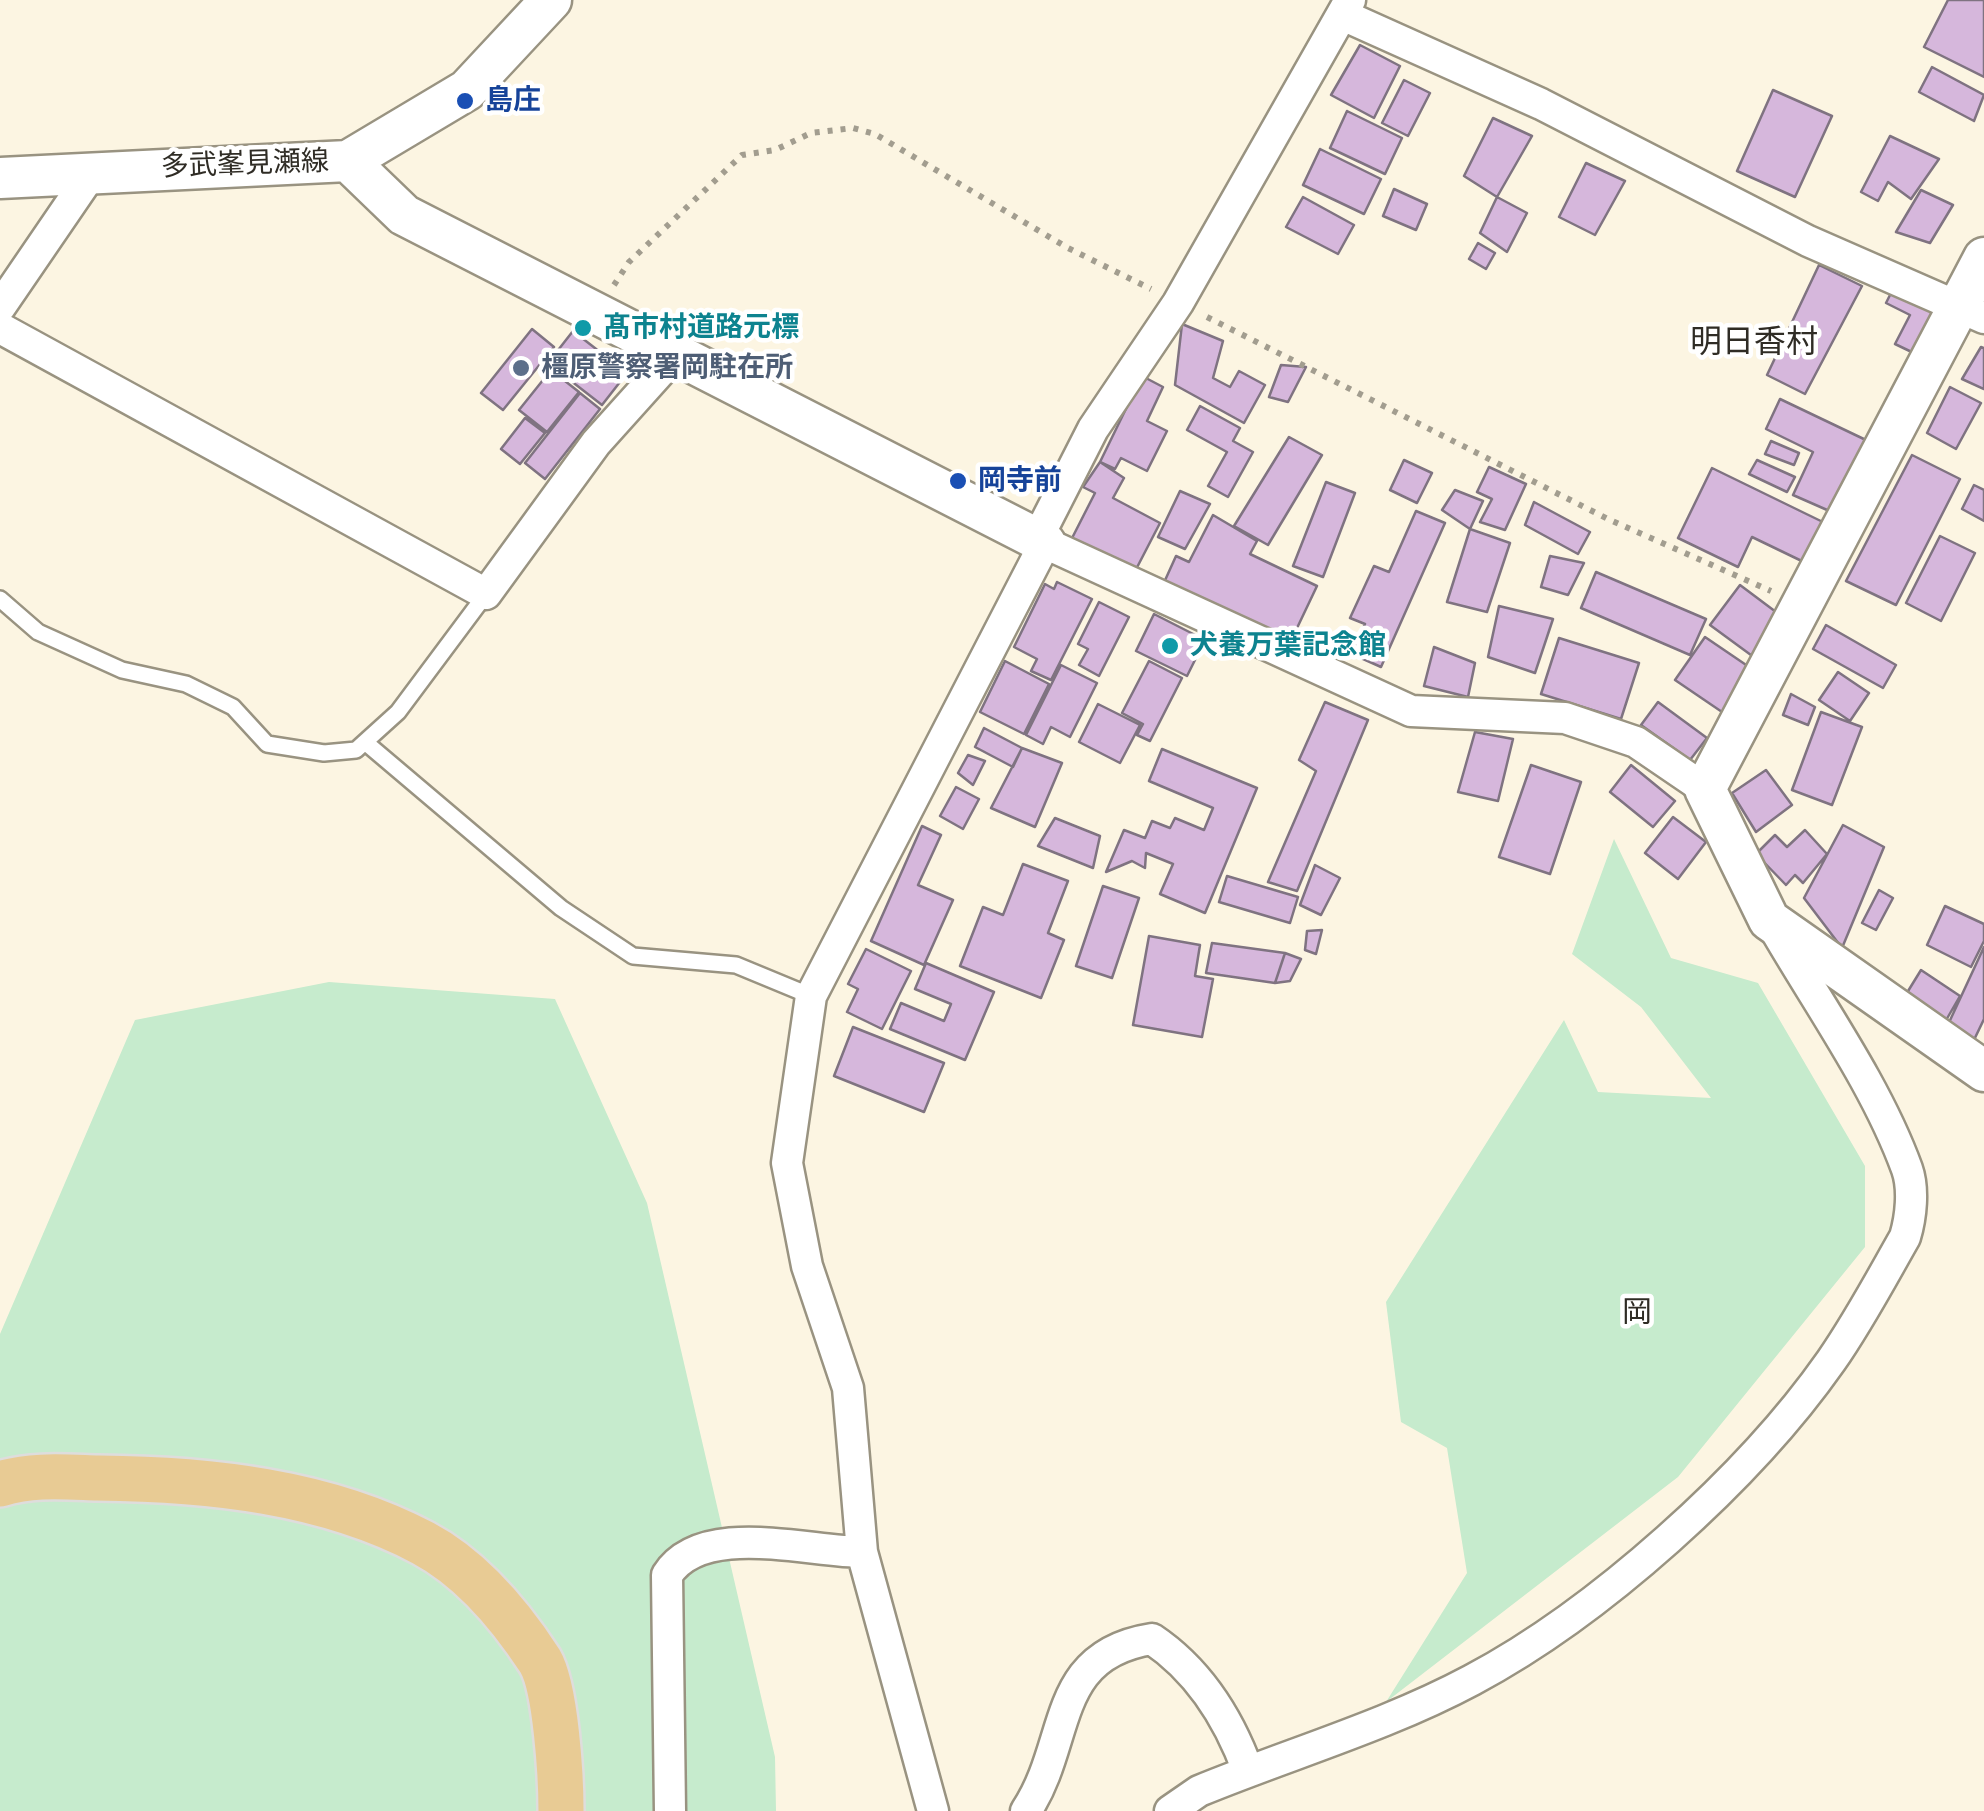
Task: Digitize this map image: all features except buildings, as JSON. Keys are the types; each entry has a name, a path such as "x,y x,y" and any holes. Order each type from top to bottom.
{"main road":[{"path":"0,1484 24,1477 171,1478 268,1491 344,1512 424,1543 478,1581 542,1665 561,1766 561,1811"}],"street":[{"name":"多武峯見瀬線","path":"0,178 348,161 468,90 552,0"},
{"path":"933,1811 862,1552 848,1388 807,1266 788,1163 811,996 1041,541 1093,429 1178,303 1348,8 1808,241 1971,311"},
{"path":"348,161 404,214 1041,541 1411,711 1565,718 1636,742 1705,790 1769,920 1874,1100 1909,1172 1911,1219 1870,1300 1831,1361 1760,1450 1652,1551 1549,1633 1471,1681 1198,1791 1170,1811"},
{"path":"0,306 93,171"},
{"path":"1705,790 1971,311 1984,258"},
{"path":"0,328 486,594 596,442 676,354"},
{"path":"1769,920 1984,1071"},
{"path":"670,1811 667,1575 677,1559 704,1549 767,1542 862,1552"},
{"path":"1026,1811 1075,1688 1092,1662 1123,1644 1152,1639 1176,1656 1232,1727 1248,1771"}],"lane":[{"path":"0,599 38,632 122,670 186,684 233,707 267,744 324,754 356,750 398,712 486,594"},
{"path":"364,742 561,908 634,956 736,965 811,996"}],"green space":[{"path":"1614,839 1671,958 1758,983 1865,1166 1865,1247 1678,1477 1386,1702 1467,1573 1447,1448 1401,1422 1386,1302 1564,1020 1598,1092 1711,1098 1641,1007 1572,954"},
{"path":"329,982 555,999 647,1203 775,1757 776,1811 0,1811 0,1334 135,1020"}],"place":[{"name":"島庄","path":"465,101"},
{"name":"髙市村道路元標","path":"583,328"},
{"name":"橿原警察署岡駐在所","path":"521,368"},
{"name":"岡寺前","path":"958,481"},
{"name":"犬養万葉記念館","path":"1170,646"}],"district":[{"name":"明日香村","path":"1754,343"},
{"name":"岡","path":"1637,1314"}]}
